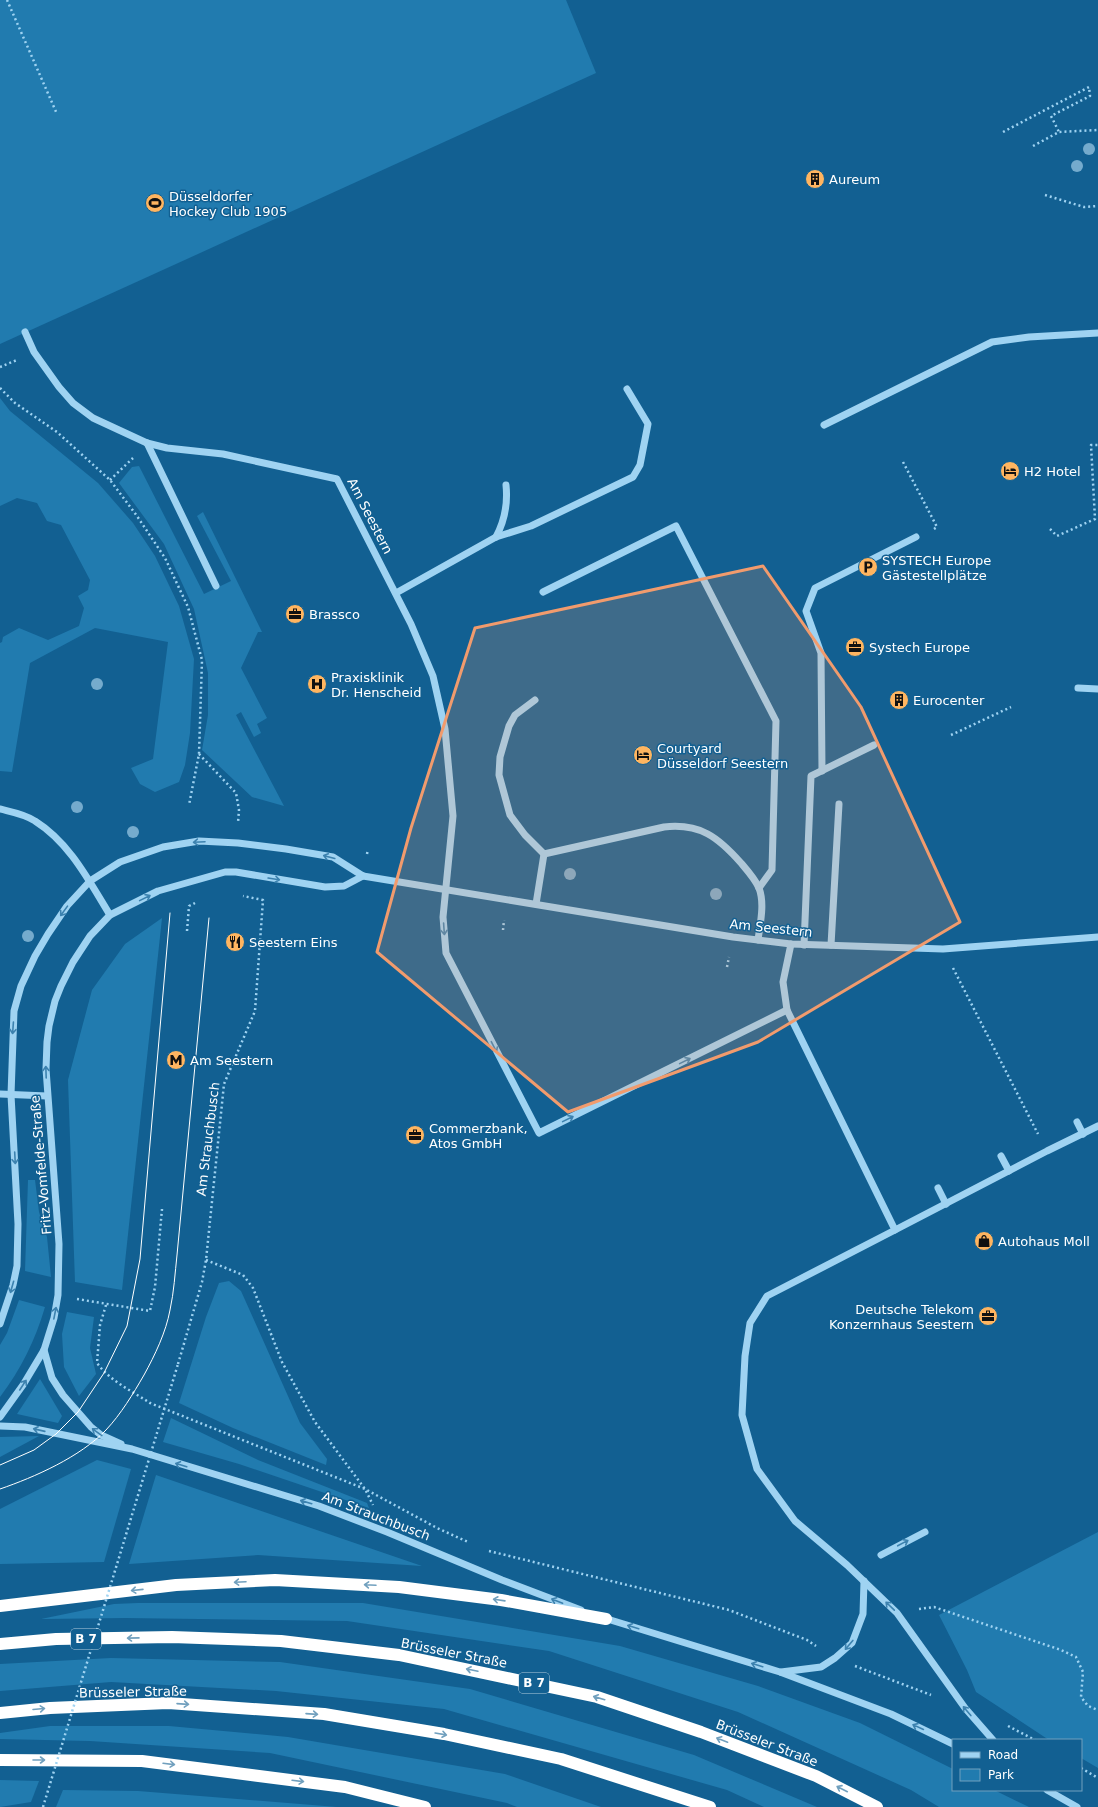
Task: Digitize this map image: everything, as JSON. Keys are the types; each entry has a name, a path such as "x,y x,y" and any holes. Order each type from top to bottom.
{"highway":[{"path":"0,1606 176,1585 275,1580 399,1587 501,1600 606,1619"},
{"name":"Brüsseler Straße","path":"0,1644 56,1639 172,1637 281,1641 399,1655 597,1696 701,1732 816,1776 877,1807"},
{"name":"Brüsseler Straße","path":"0,1713 50,1708 168,1704 324,1714 444,1734 561,1759 710,1807"},
{"path":"0,1760 142,1761 345,1787 425,1807"}],"street":[{"name":"Am Seestern","path":"26,332 34,352 59,387 73,403 93,418 147,444 167,448 223,454 337,479 412,624 433,676 445,729 453,816 445,890"},
{"path":"824,425 992,342 1029,336 1098,333"},
{"path":"396,592 496,537 531,526 633,477 640,465 648,424 627,389"},
{"path":"147,444 216,586"},
{"path":"496,537 502,527 508,500 506,485"},
{"path":"543,592 676,526 776,721 772,870 759,888"},
{"path":"822,771 821,654 806,611 815,588 916,537"},
{"path":"1078,688 1098,689"},
{"path":"535,700 515,715 509,726 500,757 499,775 510,815 524,835 544,854"},
{"path":"804,944 811,776 874,745"},
{"path":"831,945 839,804"},
{"path":"0,810 20,814 35,820 46,829 77,860 110,915 158,891 224,872 236,872 325,887 344,886 363,876"},
{"path":"544,854 664,827 680,825 696,828 725,845 746,869 759,888 762,904 758,940"},
{"name":"Am Seestern","path":"90,881 120,862 163,847 199,841 238,843 333,857 363,876 758,940 791,944 943,949 1098,937"},
{"path":"536,904 544,854"},
{"name":"Fritz-Vomfelde-Straße","path":"0,1324 13,1285 17,1266 18,1224 11,1094 14,1018 21,986 48,934 67,906 90,881"},
{"path":"445,890 443,917 446,953 539,1133 787,1010"},
{"name":"Fritz-Vomfelde-Straße","path":"0,1417 23,1385 44,1350 54,1318 58,1294 59,1244 47,1096 47,1042 55,1001 73,962 90,936 110,915"},
{"path":"791,944 783,982 787,1010 895,1230"},
{"path":"0,1094 47,1096"},
{"path":"1076,1122 1083,1134"},
{"path":"992,1739 965,1708 897,1613 847,1565 795,1521 757,1469 742,1415 745,1356 750,1323 767,1296 1098,1126"},
{"path":"1001,1156 1009,1171"},
{"path":"938,1188 946,1204"},
{"name":"Am Strauchbusch","path":"44,1350 52,1378 60,1390 91,1427 101,1435 132,1449"},
{"name":"Am Strauchbusch","path":"0,1426 26,1427 132,1449 319,1506 387,1532 502,1580 606,1619"},
{"path":"881,1555 925,1532"},
{"path":"780,1672 821,1667 835,1658 852,1643 863,1614 864,1581"},
{"path":"606,1619 780,1672 890,1714 952,1744"},
{"path":"1049,1791 1077,1807"}],"path":[{"path":"8,0 57,114"},
{"path":"1004,132 1089,87 1090,96 1051,116 1059,132"},
{"path":"1033,146 1059,132 1098,130"},
{"path":"1045,195 1084,207 1098,206"},
{"path":"0,388 15,402 56,432 110,480 137,516 165,558 188,607 202,660 199,754 189,805"},
{"path":"110,480 147,444"},
{"path":"1095,519 1091,445 1098,445"},
{"path":"903,462 937,527 916,537"},
{"path":"1050,529 1057,536 1098,517"},
{"path":"951,735 1011,707"},
{"path":"199,754 236,793 239,810"},
{"name":"Am Strauchbusch","path":"43,1807 202,1282 206,1260 224,1084 255,1012 263,900 241,895"},
{"path":"187,931 189,906 202,900"},
{"path":"943,949 1047,1151"},
{"path":"162,1209 155,1287 150,1311 106,1305 100,1325 97,1363 104,1373 150,1403 365,1489 437,1528 472,1544"},
{"path":"206,1260 244,1275 253,1288 282,1362 315,1422 365,1489 387,1532"},
{"path":"486,1550 729,1610 807,1640 835,1658 965,1708"},
{"path":"897,1613 934,1607 1061,1650 1076,1657 1083,1672 1081,1697 1088,1706 1098,1710"},
{"path":"1000,1723 1022,1732 1033,1739"},
{"path":"1082,1769 1098,1778"}],"highlighted area":[{"path":"763,566 861,707 960,922 758,1042 568,1112 377,952 411,828 475,628"}],"green space":[{"name":"Düsseldorfer Hockey Club 1905","path":"0,0 566,0 596,73 0,344"},
{"path":"0,398 10,411 98,483 133,523 155,556 179,606 194,659 190,733 185,765 179,782 155,792 140,784 131,768 153,759 168,642 95,628 30,663 12,772 0,771 0,643 2,642 3,637 19,628 48,640 79,626 84,608 78,596 88,590 90,580 61,525 47,521 37,503 17,498 0,506"},
{"path":"139,466 204,594 231,581 197,516 203,512 262,632 258,632 241,668 267,718 257,724 261,733 254,737 241,712 236,715 284,806 252,797 202,750 208,715 208,673 194,609 164,544 119,483 132,467"},
{"path":"162,918 122,1290 75,1282 68,1080 92,990 125,944"},
{"path":"28,1180 35,1180 39,1212 47,1237 51,1277 25,1271"},
{"path":"229,1281 241,1291 300,1423 327,1459 326,1465 233,1428 179,1403 206,1317 219,1283"},
{"path":"19,1300 45,1307 27,1354 0,1397 0,1345 7,1333"},
{"path":"67,1312 94,1317 90,1348 96,1374 79,1396 64,1367 62,1334"},
{"path":"40,1379 62,1416 58,1423 17,1414"},
{"path":"171,1418 258,1460 367,1503 369,1508 239,1464 163,1442"},
{"path":"39,1436 0,1457 0,1437"},
{"path":"97,1460 131,1469 104,1562 0,1564 0,1509"},
{"path":"156,1475 422,1566 258,1555 129,1564"},
{"path":"1098,1532 1098,1768 1082,1759 1082,1739 1047,1739 976,1692 967,1670 939,1615"},
{"path":"363,1603 620,1646 758,1686 860,1723 952,1769 952,1791 996,1791 1029,1807 939,1807 911,1790 738,1712 549,1651 347,1621 125,1618 41,1619 114,1604"},
{"path":"111,1658 280,1662 470,1689 694,1755 817,1807 764,1807 727,1790 444,1709 276,1691 111,1682 0,1691 0,1664"},
{"path":"50,1726 169,1726 288,1737 505,1774 601,1807 517,1807 507,1803 270,1753 90,1741 0,1739 0,1733"},
{"path":"0,1780 39,1781 31,1802 0,1807"},
{"path":"63,1790 138,1791 337,1807 56,1807"}],"tram line":[{"path":"0,1465 34,1450 56,1434 78,1412 104,1373 127,1326 140,1259 170,913"},
{"path":"0,1489 28,1479 56,1465 83,1449 106,1430 122,1411 136,1389 152,1360 163,1335 170,1310 174,1282 209,918"}],"place":[{"name":"Aureum","path":"815,179"},
{"name":"Düsseldorfer Hockey Club 1905","path":"155,203"},
{"name":"H2 Hotel","path":"1010,471"},
{"name":"SYSTECH Europe Gästestellplätze","path":"868,567"},
{"name":"Brassco","path":"295,614"},
{"name":"Systech Europe","path":"855,647"},
{"name":"Praxisklinik Dr. Henscheid","path":"317,684"},
{"name":"Eurocenter","path":"899,700"},
{"name":"Courtyard Düsseldorf Seestern","path":"643,755"},
{"name":"Seestern Eins","path":"235,942"},
{"name":"Am Seestern","path":"176,1060"},
{"name":"Commerzbank, Atos GmbH","path":"415,1135"},
{"name":"Autohaus Moll","path":"984,1241"},
{"name":"Deutsche Telekom Konzernhaus Seestern","path":"988,1316"}]}
